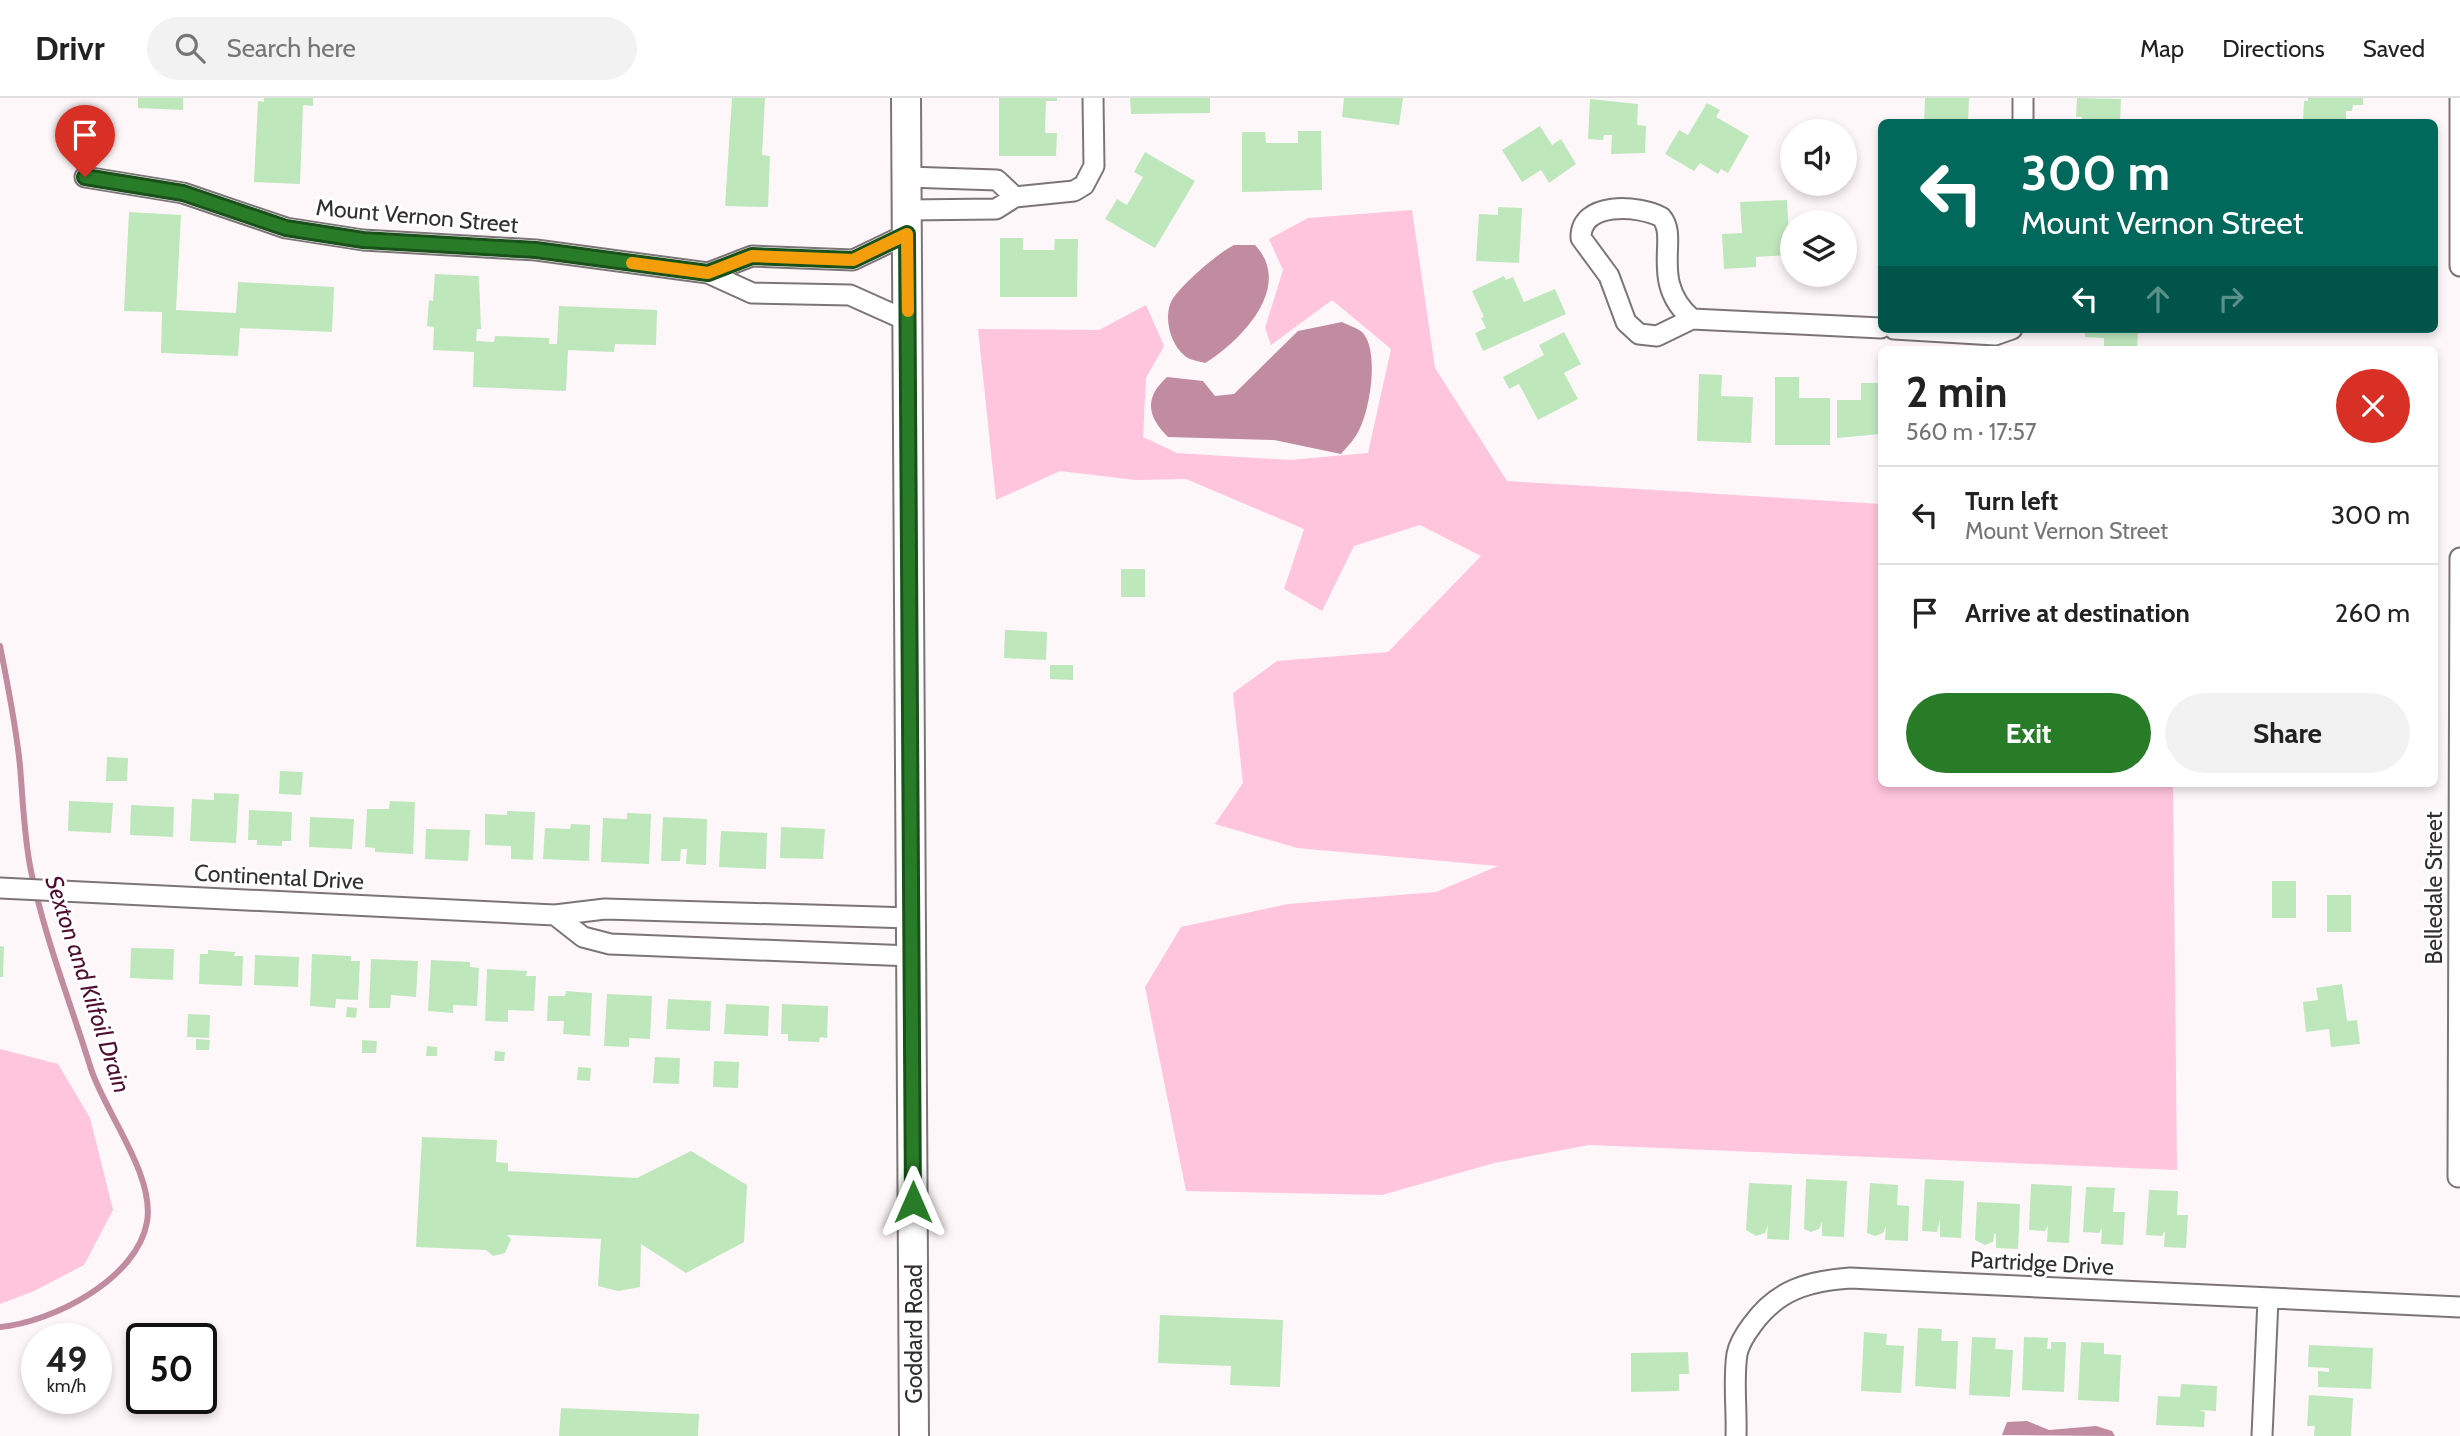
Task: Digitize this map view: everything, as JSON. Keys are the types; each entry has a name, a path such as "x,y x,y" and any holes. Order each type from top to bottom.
{"main road":[{"name":"Goddard Road","path":"906,98 914,1436"}],"street":[{"path":"907,222 996,209 1015,197 1074,191 1084,185 1094,166 1093,98"},
{"path":"2023,98 2023,119"},
{"path":"2460,98 2460,266"},
{"name":"Mount Vernon Street","path":"85,177 183,193 286,228 363,240 536,250 708,273 752,293 850,295 908,321"},
{"path":"907,177 997,180 1015,197"},
{"path":"1692,319 1678,307 1670,290 1666,271 1668,230 1661,217 1634,208 1616,209 1590,218 1584,223 1581,239 1609,276 1632,329 1639,334 1657,336 1692,319 1878,328"},
{"name":"Mount Vernon Street","path":"708,273 752,256 853,260 907,222"},
{"path":"1961,333 2001,333"},
{"name":"Belledale Street","path":"2458,1177 2460,558"},
{"name":"Continental Drive","path":"8,889 555,915 605,909 911,918"},
{"path":"555,915 583,937 610,944 912,956"},
{"name":"Partridge Drive","path":"1737,1436 1737,1353 1746,1333 1775,1299 1805,1284 1850,1278 2460,1307"},
{"path":"2262,1436 2268,1299"}],"shaded area":[{"path":"1412,210 1435,368 1507,481 1878,504 1878,787 2173,787 2177,1170 1589,1145 1494,1163 1382,1195 1186,1191 1145,987 1181,927 1288,904 1436,892 1498,866 1297,848 1215,824 1243,783 1233,693 1277,661 1388,652 1481,556 1420,525 1354,546 1322,611 1284,589 1304,529 1186,479 1135,480 1060,471 996,500 978,329 1099,330 1146,305 1164,346 1146,378 1143,437 1177,453 1290,460 1368,453 1391,349 1332,300 1271,345 1265,328 1283,270 1269,239 1308,218"},
{"path":"1234,245 1255,245 1266,261 1269,278 1266,294 1258,311 1234,341 1205,363 1189,358 1180,351 1172,337 1168,322 1169,307 1177,293 1192,278"},
{"path":"1342,322 1362,332 1371,352 1372,366 1369,396 1362,422 1341,454 1274,440 1168,437 1156,422 1152,414 1152,400 1154,392 1167,377 1203,381 1215,396 1234,394 1298,331"},
{"path":"0,1049 58,1064 90,1118 113,1210 84,1265 34,1291 0,1304"},
{"path":"2027,1421 2049,1430 2096,1426 2112,1431 2115,1436 2002,1435 2007,1422"}],"building":[{"path":"138,98 183,98 183,110 138,108"},
{"path":"264,98 313,98 313,106 303,105 300,184 254,182 258,101 264,102"},
{"path":"732,98 765,98 762,155 770,156 768,207 725,206"},
{"path":"999,98 1057,98 1057,101 1046,101 1045,133 1057,133 1056,156 999,156"},
{"path":"1130,98 1210,98 1210,113 1131,114"},
{"path":"1344,98 1403,98 1399,125 1342,117"},
{"path":"1925,98 1969,98 1968,119 1924,119"},
{"path":"2077,98 2121,99 2120,119 2076,117"},
{"path":"2308,98 2363,98 2363,105 2353,105 2352,111 2346,111 2346,119 2303,119 2304,101 2308,101"},
{"path":"1590,99 1638,104 1637,125 1646,126 1645,153 1611,154 1612,135 1604,135 1603,140 1588,139"},
{"path":"1707,103 1720,110 1716,117 1749,136 1728,173 1721,169 1718,174 1700,163 1694,171 1665,154 1679,130 1688,135"},
{"path":"1540,126 1552,145 1561,139 1576,164 1549,183 1541,170 1522,182 1502,150"},
{"path":"1298,131 1321,131 1322,190 1242,192 1242,132 1265,132 1266,143 1298,143"},
{"path":"1145,152 1195,181 1155,248 1105,219 1117,199 1127,205 1143,177 1134,172"},
{"path":"1787,200 1788,210 1780,210 1780,256 1756,257 1756,267 1724,269 1722,234 1742,233 1740,202"},
{"path":"1498,207 1522,208 1519,263 1476,261 1479,214 1498,215"},
{"path":"129,212 181,215 176,310 236,313 238,282 334,287 332,332 240,328 238,356 161,353 162,312 124,311"},
{"path":"1000,238 1023,238 1023,250 1054,250 1055,239 1078,239 1077,297 1000,297"},
{"path":"435,274 479,276 481,329 477,329 476,341 494,342 495,336 549,338 549,344 557,344 559,306 657,310 656,345 615,344 614,352 568,350 566,391 473,387 474,352 433,350 434,327 427,326 429,300 433,301"},
{"path":"1504,276 1506,280 1513,277 1524,302 1555,289 1566,314 1483,351 1475,333 1486,328 1481,318 1484,317 1472,291"},
{"path":"1564,332 1581,364 1564,373 1578,399 1538,420 1519,384 1509,389 1503,377 1544,355 1539,345"},
{"path":"2085,333 2138,333 2137,346 2104,346 2104,338 2085,337"},
{"path":"1699,374 1722,375 1721,396 1753,397 1751,443 1697,441"},
{"path":"1775,377 1799,377 1799,398 1830,398 1830,445 1775,445"},
{"path":"1861,383 1878,383 1878,434 1837,438 1837,400 1861,400"},
{"path":"1121,569 1145,569 1145,597 1121,597"},
{"path":"1005,630 1047,632 1046,660 1004,658"},
{"path":"1050,665 1073,665 1073,680 1050,679"},
{"path":"107,757 128,758 127,781 106,781"},
{"path":"280,771 303,772 301,795 279,794"},
{"path":"214,793 239,794 236,843 190,841 192,799 214,800"},
{"path":"69,801 113,803 111,833 68,831"},
{"path":"390,801 415,802 413,854 375,852 375,848 365,847 367,809 389,809"},
{"path":"131,805 174,807 173,837 130,835"},
{"path":"249,810 292,812 291,841 282,841 282,846 257,845 257,840 248,840"},
{"path":"507,811 535,812 533,860 511,859 511,846 485,845 485,814 507,815"},
{"path":"627,813 651,814 649,864 601,862 603,818 627,819"},
{"path":"310,817 354,819 352,849 309,847"},
{"path":"663,817 707,819 706,865 686,864 687,849 681,849 680,861 661,861"},
{"path":"571,824 590,825 589,861 543,859 545,828 570,829"},
{"path":"781,827 825,829 823,859 780,858"},
{"path":"426,829 470,830 468,861 425,859"},
{"path":"721,831 767,833 766,869 719,867"},
{"path":"2272,881 2296,881 2296,918 2272,918"},
{"path":"2327,895 2351,895 2351,932 2327,932"},
{"path":"0,946 4,947 3,977 0,977"},
{"path":"131,948 174,949 173,980 130,978"},
{"path":"208,950 235,952 234,956 243,956 242,986 199,984 200,954 208,954"},
{"path":"312,954 351,956 351,961 360,961 358,1000 336,999 335,1008 310,1006"},
{"path":"255,955 299,957 298,987 254,985"},
{"path":"371,959 418,961 416,997 391,995 390,1008 369,1008"},
{"path":"431,960 470,962 470,967 479,968 477,1006 453,1005 453,1013 428,1011"},
{"path":"487,969 527,971 526,976 536,976 534,1011 508,1010 508,1022 485,1021"},
{"path":"2342,984 2347,1021 2357,1020 2360,1044 2331,1047 2329,1029 2306,1032 2303,1002 2318,1000 2316,988"},
{"path":"566,991 592,993 590,1036 563,1034 564,1021 547,1021 548,996 565,996"},
{"path":"607,994 652,996 650,1039 629,1038 629,1047 604,1046"},
{"path":"668,999 711,1001 710,1031 666,1029"},
{"path":"726,1004 769,1006 768,1036 724,1034"},
{"path":"782,1004 828,1006 827,1038 820,1037 819,1042 788,1041 788,1034 781,1034"},
{"path":"347,1007 357,1008 356,1018 346,1017"},
{"path":"188,1014 210,1015 209,1038 187,1037"},
{"path":"196,1039 210,1040 209,1050 196,1050"},
{"path":"362,1040 377,1041 376,1053 362,1053"},
{"path":"427,1046 437,1047 437,1056 426,1056"},
{"path":"495,1051 505,1052 504,1061 494,1061"},
{"path":"655,1057 680,1058 679,1084 653,1083"},
{"path":"714,1061 739,1062 738,1088 713,1087"},
{"path":"578,1067 591,1068 590,1081 577,1080"},
{"path":"422,1137 497,1140 496,1162 508,1163 508,1171 637,1178 691,1151 747,1185 744,1242 686,1273 641,1244 640,1287 618,1291 598,1286 601,1239 507,1235 511,1239 505,1253 493,1256 486,1250 416,1247"},
{"path":"1806,1179 1847,1181 1844,1237 1822,1236 1822,1222 1819,1229 1811,1232 1804,1229"},
{"path":"1925,1179 1964,1181 1961,1238 1940,1237 1940,1220 1937,1232 1922,1231"},
{"path":"1749,1183 1792,1185 1789,1240 1767,1239 1768,1225 1765,1233 1756,1236 1746,1230"},
{"path":"1870,1183 1898,1185 1897,1205 1909,1206 1908,1241 1885,1240 1886,1226 1883,1233 1875,1236 1867,1233"},
{"path":"2031,1184 2072,1186 2069,1243 2047,1242 2048,1225 2045,1231 2029,1230"},
{"path":"2086,1187 2115,1188 2113,1212 2125,1212 2123,1245 2101,1244 2102,1228 2099,1233 2083,1232"},
{"path":"2149,1190 2178,1191 2177,1215 2188,1215 2186,1248 2164,1247 2165,1231 2162,1236 2146,1235"},
{"path":"1977,1202 2020,1204 2018,1249 1996,1248 1996,1234 1993,1242 1985,1245 1975,1240"},
{"path":"1160,1315 1283,1320 1280,1387 1230,1385 1231,1366 1158,1363"},
{"path":"1918,1328 1942,1329 1941,1341 1958,1341 1956,1389 1915,1386"},
{"path":"1864,1332 1887,1334 1886,1345 1904,1346 1901,1393 1861,1391"},
{"path":"1972,1337 1996,1338 1995,1349 2013,1350 2010,1397 1969,1395"},
{"path":"2024,1337 2048,1338 2047,1349 2051,1349 2051,1342 2066,1342 2064,1392 2022,1390"},
{"path":"2081,1342 2104,1343 2104,1354 2121,1355 2119,1402 2078,1400"},
{"path":"2309,1345 2373,1348 2371,1389 2318,1387 2318,1371 2329,1372 2329,1368 2308,1367"},
{"path":"1688,1352 1689,1374 1679,1374 1679,1391 1631,1392 1631,1353"},
{"path":"2181,1384 2217,1386 2216,1411 2199,1410 2205,1412 2204,1427 2156,1425 2158,1396 2180,1397"},
{"path":"2309,1395 2353,1398 2351,1436 2314,1436 2315,1426 2307,1426"},
{"path":"561,1408 699,1414 698,1436 559,1436"}],"waterway":[{"name":"Sexton and Kilfoil Drain","path":"0,646 16,736 27,845 37,896 91,1069 137,1165 148,1204 147,1222 140,1243 127,1262 110,1279 67,1307 21,1323 0,1327"}],"slow traffic":[{"path":"632,263 708,273 752,256 853,260 907,234 908,311"}],"route":[{"path":"85,177 183,193 286,228 363,240 536,250 708,273 752,256 853,260 907,234 913,1202"}]}
